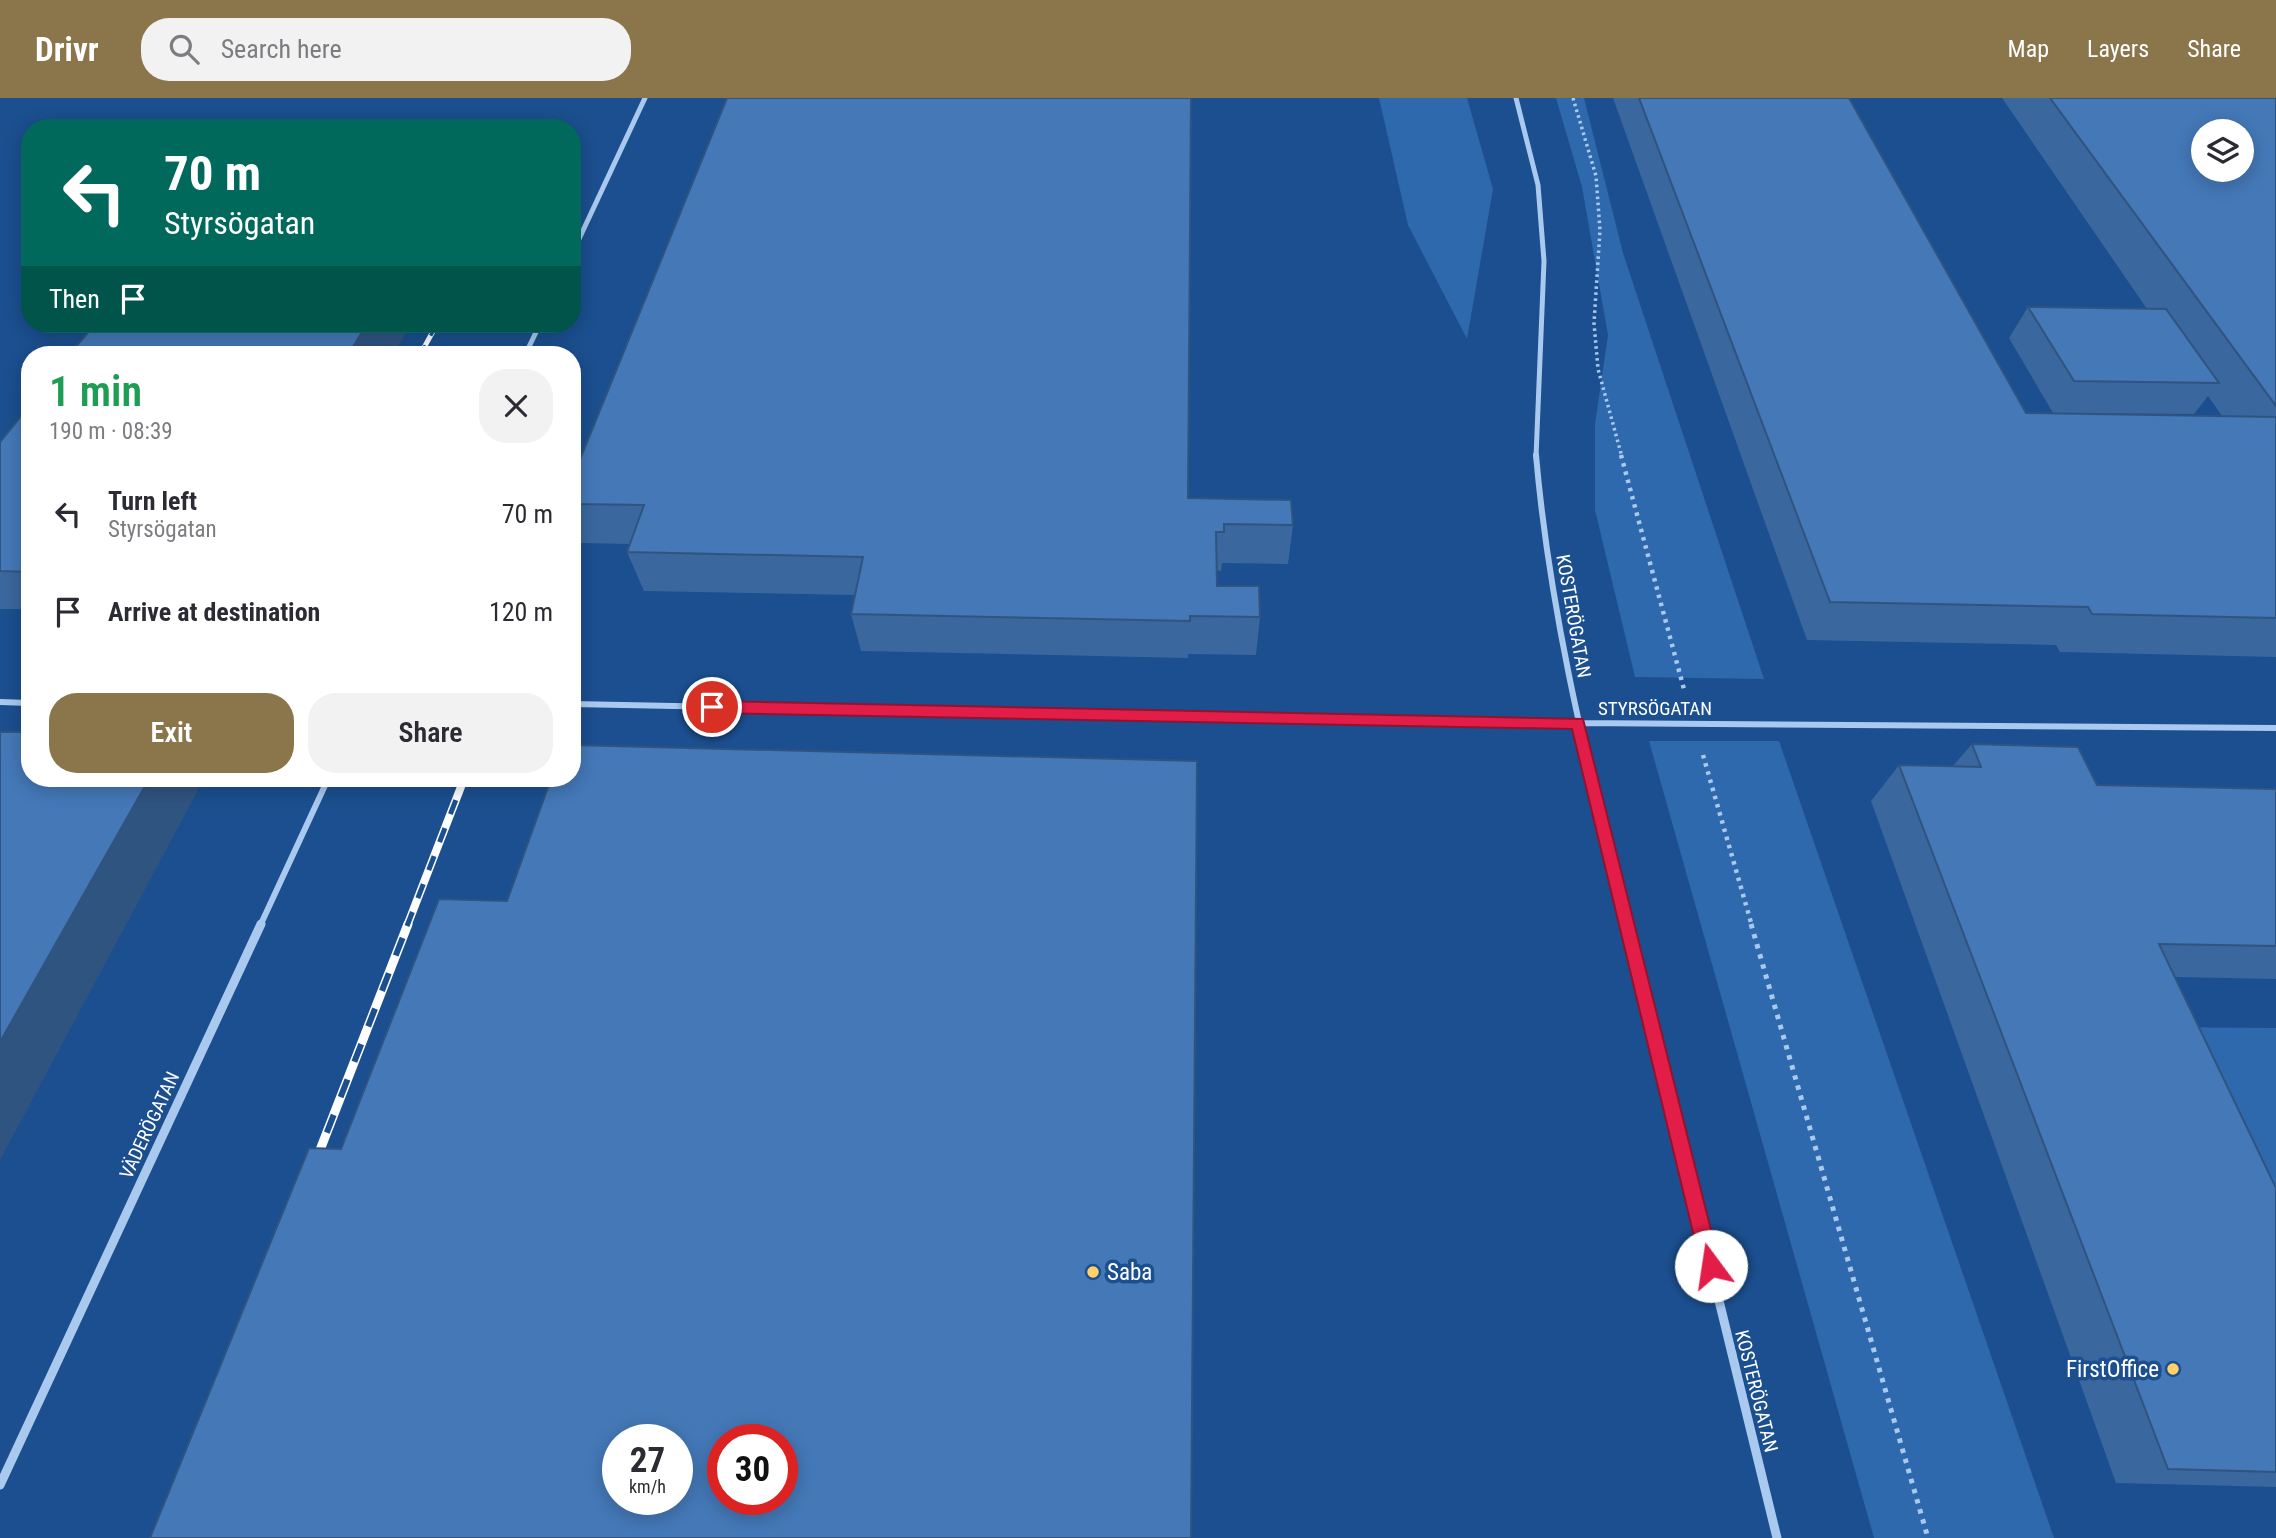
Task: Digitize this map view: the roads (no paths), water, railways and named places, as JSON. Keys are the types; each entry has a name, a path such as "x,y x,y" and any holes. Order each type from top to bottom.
{"street":[{"path":"581,235 645,98"},
{"name":"KOSTERÖGATAN","path":"1516,98 1538,185 1544,261 1536,456 1550,583 1578,723 1777,1538"},
{"path":"0,702 21,703"},
{"name":"STYRSÖGATAN","path":"581,705 1578,723 2276,727"},
{"name":"VÄDERÖGATAN","path":"0,1485 324,787"}],"railway":[{"path":"425,346 432,333"},
{"path":"407,926 461,787"},
{"path":"313,1168 408,924"}],"place":[{"name":"Saba","path":"1093,1272"},
{"name":"FirstOffice","path":"2173,1369"}]}
